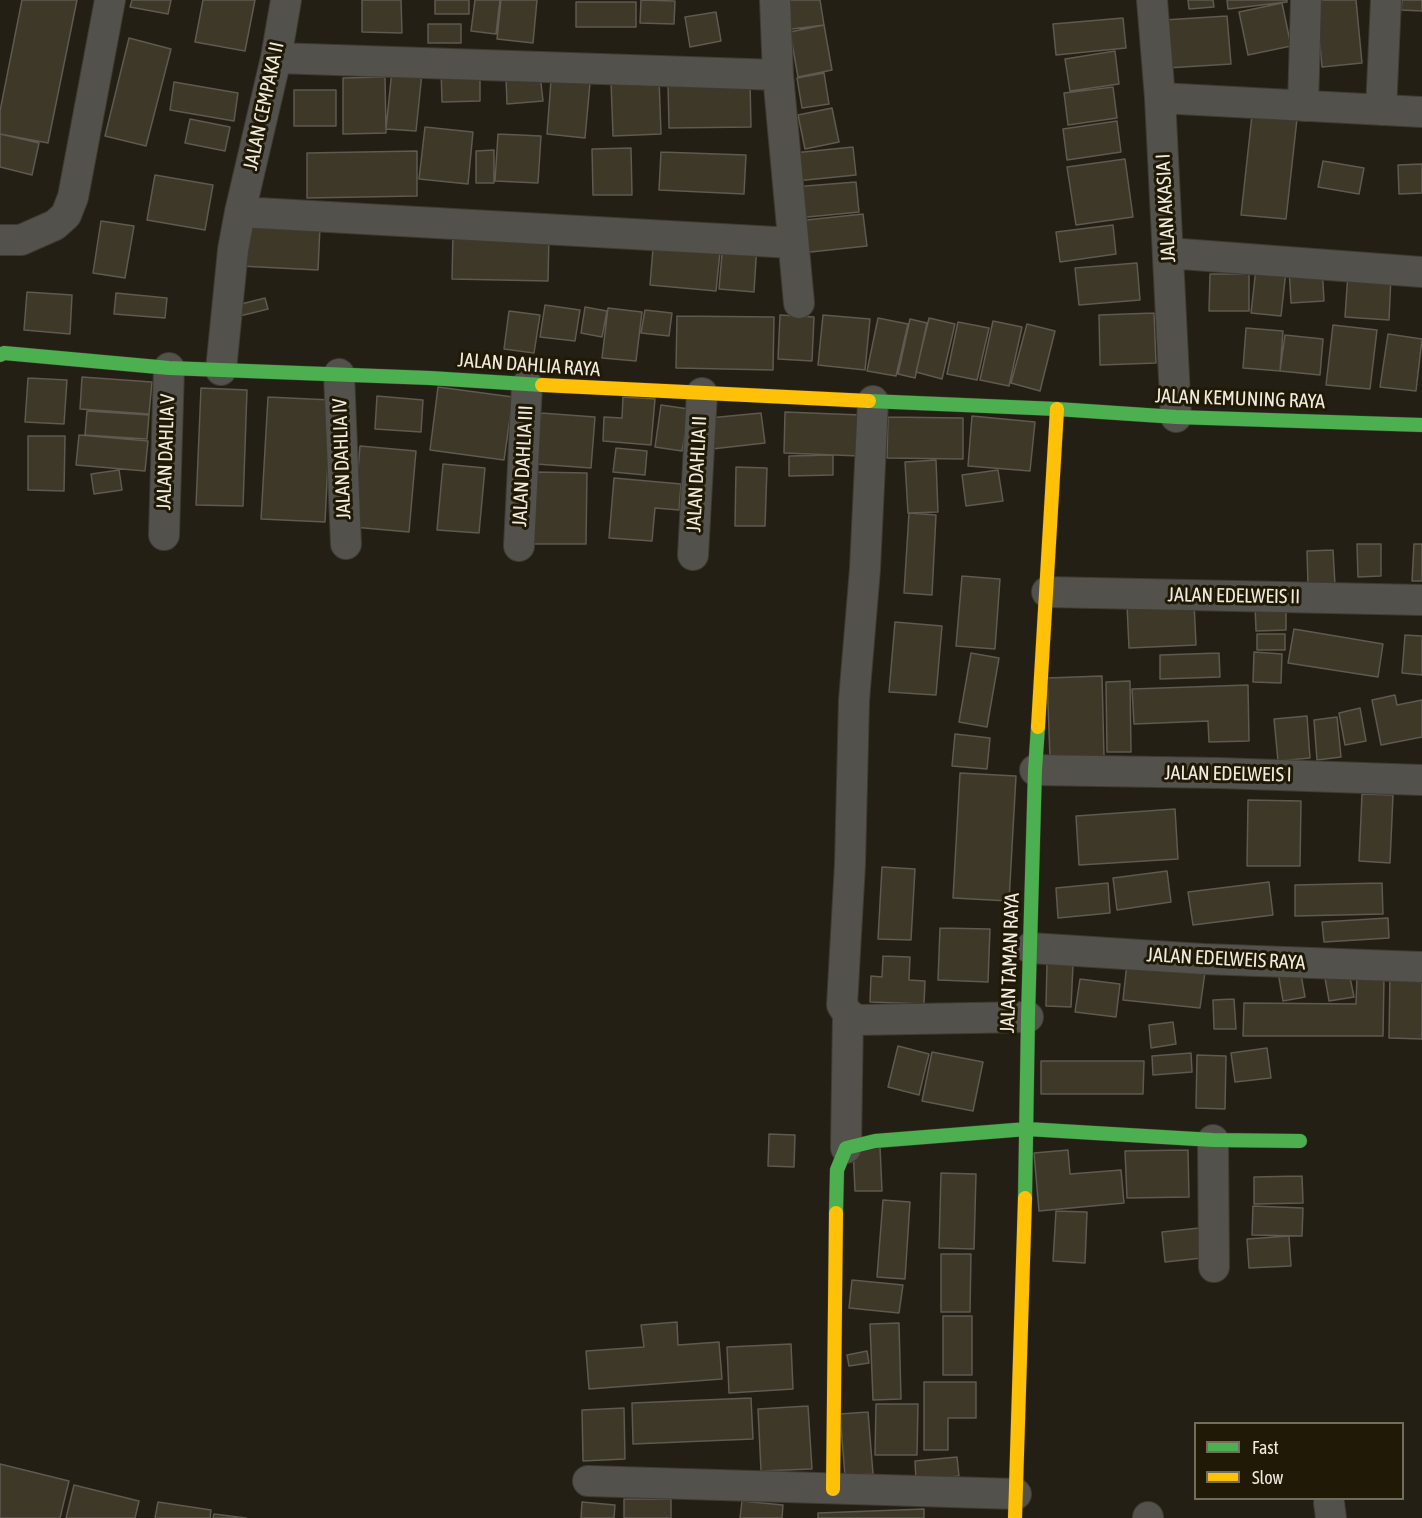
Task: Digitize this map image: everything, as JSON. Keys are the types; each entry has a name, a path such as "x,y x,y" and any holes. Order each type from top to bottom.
{"street":[{"path":"0,240 21,240 55,225 66,215 73,197 110,0"},
{"name":"JALAN CEMPAKA II","path":"220,370 233,250 276,58 286,0"},
{"path":"775,0 778,75 799,303"},
{"name":"JALAN AKASIA I","path":"1152,0 1160,98 1176,417"},
{"path":"1303,106 1306,0"},
{"path":"1381,110 1386,0"},
{"path":"276,58 778,75"},
{"path":"1160,98 1422,112"},
{"path":"240,212 793,243"},
{"path":"1168,253 1422,272"},
{"name":"JALAN DAHLIA RAYA","path":"0,355 4,353 169,368 339,374 772,398 873,400 1057,409"},
{"name":"JALAN DAHLIA V","path":"164,536 169,368"},
{"name":"JALAN DAHLIA IV","path":"339,374 346,544"},
{"name":"JALAN DAHLIA III","path":"519,546 527,385"},
{"name":"JALAN DAHLIA II","path":"693,555 702,393"},
{"path":"873,400 865,569 854,700 850,864 842,1005 848,1014 857,1020 1028,1017"},
{"name":"JALAN KEMUNING RAYA","path":"1057,409 1176,417 1422,425"},
{"name":"JALAN TAMAN RAYA","path":"1016,1506 1035,770 1057,409"},
{"name":"JALAN EDELWEIS II","path":"1047,592 1422,600"},
{"name":"JALAN EDELWEIS I","path":"1035,770 1422,780"},
{"name":"JALAN EDELWEIS RAYA","path":"1030,948 1203,959 1422,966"},
{"path":"833,1489 837,1170 846,1148 848,1014"},
{"path":"846,1148 875,1141 1027,1129 1213,1140 1300,1141"},
{"path":"1213,1140 1214,1267"},
{"path":"588,1480 833,1489 1016,1506"}],"building":[{"path":"22,0 77,0 48,143 0,134 0,111"},
{"path":"132,0 171,0 168,14 130,7"},
{"path":"203,0 255,0 245,51 195,42"},
{"path":"362,0 401,0 402,33 362,32"},
{"path":"435,0 469,0 469,14 435,14"},
{"path":"475,0 500,0 496,34 471,31"},
{"path":"501,0 537,0 533,43 497,39"},
{"path":"641,0 675,1 674,24 640,23"},
{"path":"780,0 820,0 824,25 784,30"},
{"path":"1188,0 1213,0 1214,7 1189,9"},
{"path":"1227,0 1287,0 1287,2 1228,9"},
{"path":"1316,0 1356,0 1362,63 1322,67"},
{"path":"1402,0 1422,0 1422,11 1401,10"},
{"path":"576,2 636,2 636,27 576,27"},
{"path":"1282,3 1291,46 1248,55 1239,12"},
{"path":"716,12 721,41 690,47 685,17"},
{"path":"1227,16 1231,64 1167,68 1164,20"},
{"path":"1123,18 1126,48 1056,55 1053,24"},
{"path":"428,24 461,24 461,43 428,43"},
{"path":"824,25 832,70 798,77 790,32"},
{"path":"129,38 171,49 146,146 105,136"},
{"path":"1115,51 1119,84 1070,91 1065,59"},
{"path":"480,69 480,101 442,102 441,70"},
{"path":"392,70 422,73 416,131 386,129"},
{"path":"824,73 829,104 802,108 797,78"},
{"path":"540,74 543,101 507,104 506,77"},
{"path":"385,77 386,133 343,134 343,78"},
{"path":"659,78 661,134 613,136 611,81"},
{"path":"551,80 590,83 585,138 547,134"},
{"path":"174,82 238,93 234,121 170,110"},
{"path":"750,82 751,127 669,128 668,83"},
{"path":"1113,87 1117,118 1068,125 1064,93"},
{"path":"294,90 336,90 336,126 294,126"},
{"path":"832,108 839,142 805,149 798,115"},
{"path":"1252,115 1297,119 1286,219 1241,215"},
{"path":"190,119 230,127 225,151 185,143"},
{"path":"1117,121 1121,152 1067,160 1063,129"},
{"path":"425,127 473,132 468,184 419,179"},
{"path":"0,134 39,143 32,175 0,167"},
{"path":"498,134 541,136 538,183 495,181"},
{"path":"853,147 856,175 796,181 793,153"},
{"path":"631,148 632,195 593,195 592,149"},
{"path":"494,150 494,183 476,183 476,151"},
{"path":"417,151 417,196 307,198 307,153"},
{"path":"661,152 746,155 744,194 659,190"},
{"path":"1125,159 1133,217 1076,225 1067,167"},
{"path":"1323,161 1364,168 1359,194 1318,187"},
{"path":"1422,164 1422,193 1399,194 1398,165"},
{"path":"155,175 213,185 205,230 147,220"},
{"path":"856,182 859,212 797,218 793,187"},
{"path":"863,214 867,246 801,253 797,221"},
{"path":"101,221 134,226 125,278 93,273"},
{"path":"243,222 320,227 318,270 240,266"},
{"path":"1113,225 1116,254 1060,262 1056,232"},
{"path":"453,232 549,234 548,281 452,279"},
{"path":"654,236 721,242 716,291 650,285"},
{"path":"723,242 757,244 754,292 719,289"},
{"path":"1137,263 1140,300 1079,305 1075,268"},
{"path":"1322,266 1324,301 1291,303 1289,268"},
{"path":"1256,268 1286,271 1281,316 1251,313"},
{"path":"1348,273 1391,276 1389,320 1345,317"},
{"path":"1210,274 1249,274 1249,311 1209,311"},
{"path":"27,292 72,295 70,334 24,330"},
{"path":"116,293 167,298 165,318 114,314"},
{"path":"265,298 268,309 236,317 233,306"},
{"path":"545,305 580,310 575,341 540,337"},
{"path":"585,307 607,311 602,337 581,333"},
{"path":"608,308 642,312 636,361 602,358"},
{"path":"645,310 672,313 669,336 641,333"},
{"path":"509,311 540,315 534,353 504,349"},
{"path":"1154,313 1156,363 1100,365 1099,315"},
{"path":"780,315 814,317 812,361 778,359"},
{"path":"823,315 870,319 865,370 818,365"},
{"path":"677,316 774,317 773,370 676,368"},
{"path":"878,318 908,324 896,376 867,371"},
{"path":"929,318 955,324 942,379 916,372"},
{"path":"910,319 927,323 915,378 898,374"},
{"path":"993,321 1022,327 1009,386 980,380"},
{"path":"958,322 989,328 977,380 947,374"},
{"path":"1027,324 1055,331 1040,391 1011,383"},
{"path":"1333,325 1377,330 1370,389 1326,385"},
{"path":"1246,328 1283,331 1280,371 1243,368"},
{"path":"1388,334 1422,339 1416,391 1380,387"},
{"path":"1285,335 1323,339 1320,375 1280,371"},
{"path":"82,377 152,382 149,414 80,409"},
{"path":"28,378 67,380 64,424 25,422"},
{"path":"438,387 513,397 504,460 430,450"},
{"path":"201,388 247,390 243,506 196,505"},
{"path":"377,396 423,400 421,432 375,429"},
{"path":"268,397 331,400 325,522 261,519"},
{"path":"623,397 655,399 651,445 603,441 604,417 622,418"},
{"path":"661,405 689,409 682,451 655,447"},
{"path":"87,411 149,415 147,439 85,435"},
{"path":"785,412 861,415 860,456 784,453"},
{"path":"541,413 595,417 591,468 536,464"},
{"path":"761,413 765,443 712,449 709,418"},
{"path":"972,416 1035,422 1030,471 968,466"},
{"path":"888,417 963,418 963,459 887,458"},
{"path":"79,435 148,441 145,471 76,465"},
{"path":"28,436 65,436 64,491 28,490"},
{"path":"360,446 416,451 409,532 353,527"},
{"path":"616,448 647,451 645,475 613,472"},
{"path":"833,455 833,475 789,476 789,456"},
{"path":"936,460 938,512 908,513 905,462"},
{"path":"443,464 485,468 479,533 437,530"},
{"path":"736,467 767,468 765,526 735,526"},
{"path":"119,470 122,490 94,494 91,474"},
{"path":"998,470 1003,501 966,506 962,475"},
{"path":"535,472 587,473 586,544 534,544"},
{"path":"614,478 681,484 679,510 655,508 652,541 609,538"},
{"path":"909,513 936,515 932,595 904,593"},
{"path":"1357,544 1381,544 1381,576 1358,577"},
{"path":"1414,544 1422,544 1422,581 1412,581"},
{"path":"1333,550 1335,585 1308,586 1307,551"},
{"path":"962,576 1000,579 995,649 956,646"},
{"path":"1194,602 1196,645 1129,648 1127,605"},
{"path":"1255,604 1286,604 1286,630 1256,631"},
{"path":"895,622 942,626 936,695 889,692"},
{"path":"1294,629 1383,644 1378,677 1288,663"},
{"path":"1257,634 1285,634 1285,650 1257,650"},
{"path":"1405,635 1422,636 1422,675 1402,673"},
{"path":"1254,652 1282,654 1281,683 1253,682"},
{"path":"971,653 999,658 987,727 959,722"},
{"path":"1219,653 1220,677 1160,679 1160,655"},
{"path":"1102,676 1104,757 1050,758 1047,678"},
{"path":"1130,681 1131,752 1107,752 1106,682"},
{"path":"1248,685 1249,741 1209,742 1208,721 1134,724 1132,689"},
{"path":"1395,695 1397,705 1422,700 1422,737 1381,745 1372,700"},
{"path":"1360,708 1366,741 1345,745 1339,713"},
{"path":"1307,716 1310,758 1278,761 1274,719"},
{"path":"1337,717 1341,757 1317,760 1314,720"},
{"path":"955,734 990,738 987,769 952,766"},
{"path":"960,773 1016,776 1009,901 953,898"},
{"path":"1362,794 1393,795 1390,863 1359,861"},
{"path":"1248,800 1301,801 1300,866 1247,866"},
{"path":"1175,809 1178,859 1079,865 1076,816"},
{"path":"882,867 915,869 911,940 878,939"},
{"path":"1167,871 1171,902 1117,910 1113,878"},
{"path":"1269,882 1273,915 1193,925 1188,892"},
{"path":"1108,883 1110,913 1058,918 1056,888"},
{"path":"1382,883 1383,914 1295,916 1295,885"},
{"path":"1388,918 1389,938 1324,942 1322,922"},
{"path":"940,928 990,929 988,982 938,980"},
{"path":"883,956 910,957 909,980 925,981 924,1004 870,1002 871,976 882,977"},
{"path":"1127,963 1205,972 1200,1008 1123,1000"},
{"path":"1047,964 1073,965 1071,1007 1046,1006"},
{"path":"1348,968 1354,997 1329,1001 1324,972"},
{"path":"1300,969 1305,997 1283,1001 1278,972"},
{"path":"1390,973 1422,974 1422,1039 1389,1038"},
{"path":"1357,976 1384,976 1383,1036 1243,1036 1244,1003 1356,1004"},
{"path":"1080,979 1120,984 1116,1017 1075,1012"},
{"path":"1234,999 1236,1029 1214,1029 1213,1000"},
{"path":"1173,1022 1176,1044 1151,1048 1149,1025"},
{"path":"898,1046 929,1054 919,1095 888,1087"},
{"path":"1267,1048 1271,1078 1235,1082 1231,1053"},
{"path":"932,1052 983,1062 973,1111 922,1101"},
{"path":"1191,1053 1192,1072 1153,1075 1152,1056"},
{"path":"1197,1055 1226,1056 1225,1109 1196,1108"},
{"path":"1041,1061 1144,1061 1143,1094 1041,1094"},
{"path":"769,1134 795,1135 794,1167 768,1166"},
{"path":"853,1147 880,1147 882,1191 855,1191"},
{"path":"1068,1150 1070,1174 1121,1170 1124,1203 1039,1211 1034,1153"},
{"path":"1188,1150 1189,1197 1127,1198 1125,1151"},
{"path":"941,1173 976,1174 974,1249 939,1248"},
{"path":"1302,1176 1303,1203 1254,1204 1254,1177"},
{"path":"883,1200 910,1202 905,1279 877,1277"},
{"path":"1253,1206 1303,1208 1302,1236 1252,1235"},
{"path":"1056,1211 1087,1212 1085,1263 1053,1261"},
{"path":"1199,1228 1202,1258 1165,1262 1162,1232"},
{"path":"1289,1236 1291,1266 1249,1268 1247,1239"},
{"path":"941,1254 971,1254 970,1312 941,1312"},
{"path":"852,1280 903,1285 899,1313 849,1308"},
{"path":"943,1316 972,1316 972,1375 943,1375"},
{"path":"677,1322 678,1345 719,1342 722,1379 589,1389 586,1351 644,1347 641,1325"},
{"path":"899,1323 901,1399 873,1400 870,1324"},
{"path":"791,1344 793,1389 729,1393 727,1347"},
{"path":"867,1351 869,1363 849,1366 847,1355"},
{"path":"924,1382 976,1382 976,1418 948,1418 948,1450 924,1450"},
{"path":"751,1398 753,1439 633,1444 632,1403"},
{"path":"876,1404 918,1404 917,1455 875,1455"},
{"path":"808,1406 812,1469 761,1471 758,1409"},
{"path":"624,1408 625,1459 583,1461 582,1410"},
{"path":"868,1412 873,1474 845,1476 840,1414"},
{"path":"957,1457 959,1476 916,1481 915,1461"},
{"path":"0,1464 69,1481 60,1518 0,1518"},
{"path":"74,1485 139,1501 135,1518 66,1518"},
{"path":"624,1499 671,1499 671,1518 624,1518"},
{"path":"742,1501 783,1505 782,1518 740,1518"},
{"path":"158,1502 211,1510 210,1518 155,1518"},
{"path":"582,1502 615,1505 614,1518 581,1518"},
{"path":"924,1509 924,1518 818,1518 818,1513"},
{"path":"214,1514 246,1518 213,1518"}],"traffic: fast":[{"path":"0,355 4,353 169,368 430,378 542,385"},
{"path":"869,401 1176,417 1422,425"},
{"path":"1025,1198 1028,1017 1038,727"},
{"path":"836,1213 837,1170 846,1148 875,1141 1027,1129 1213,1140 1300,1141"}],"traffic: slow":[{"path":"542,385 869,401"},
{"path":"1038,727 1057,409"},
{"path":"1015,1518 1025,1198"},
{"path":"833,1489 836,1213"}]}
